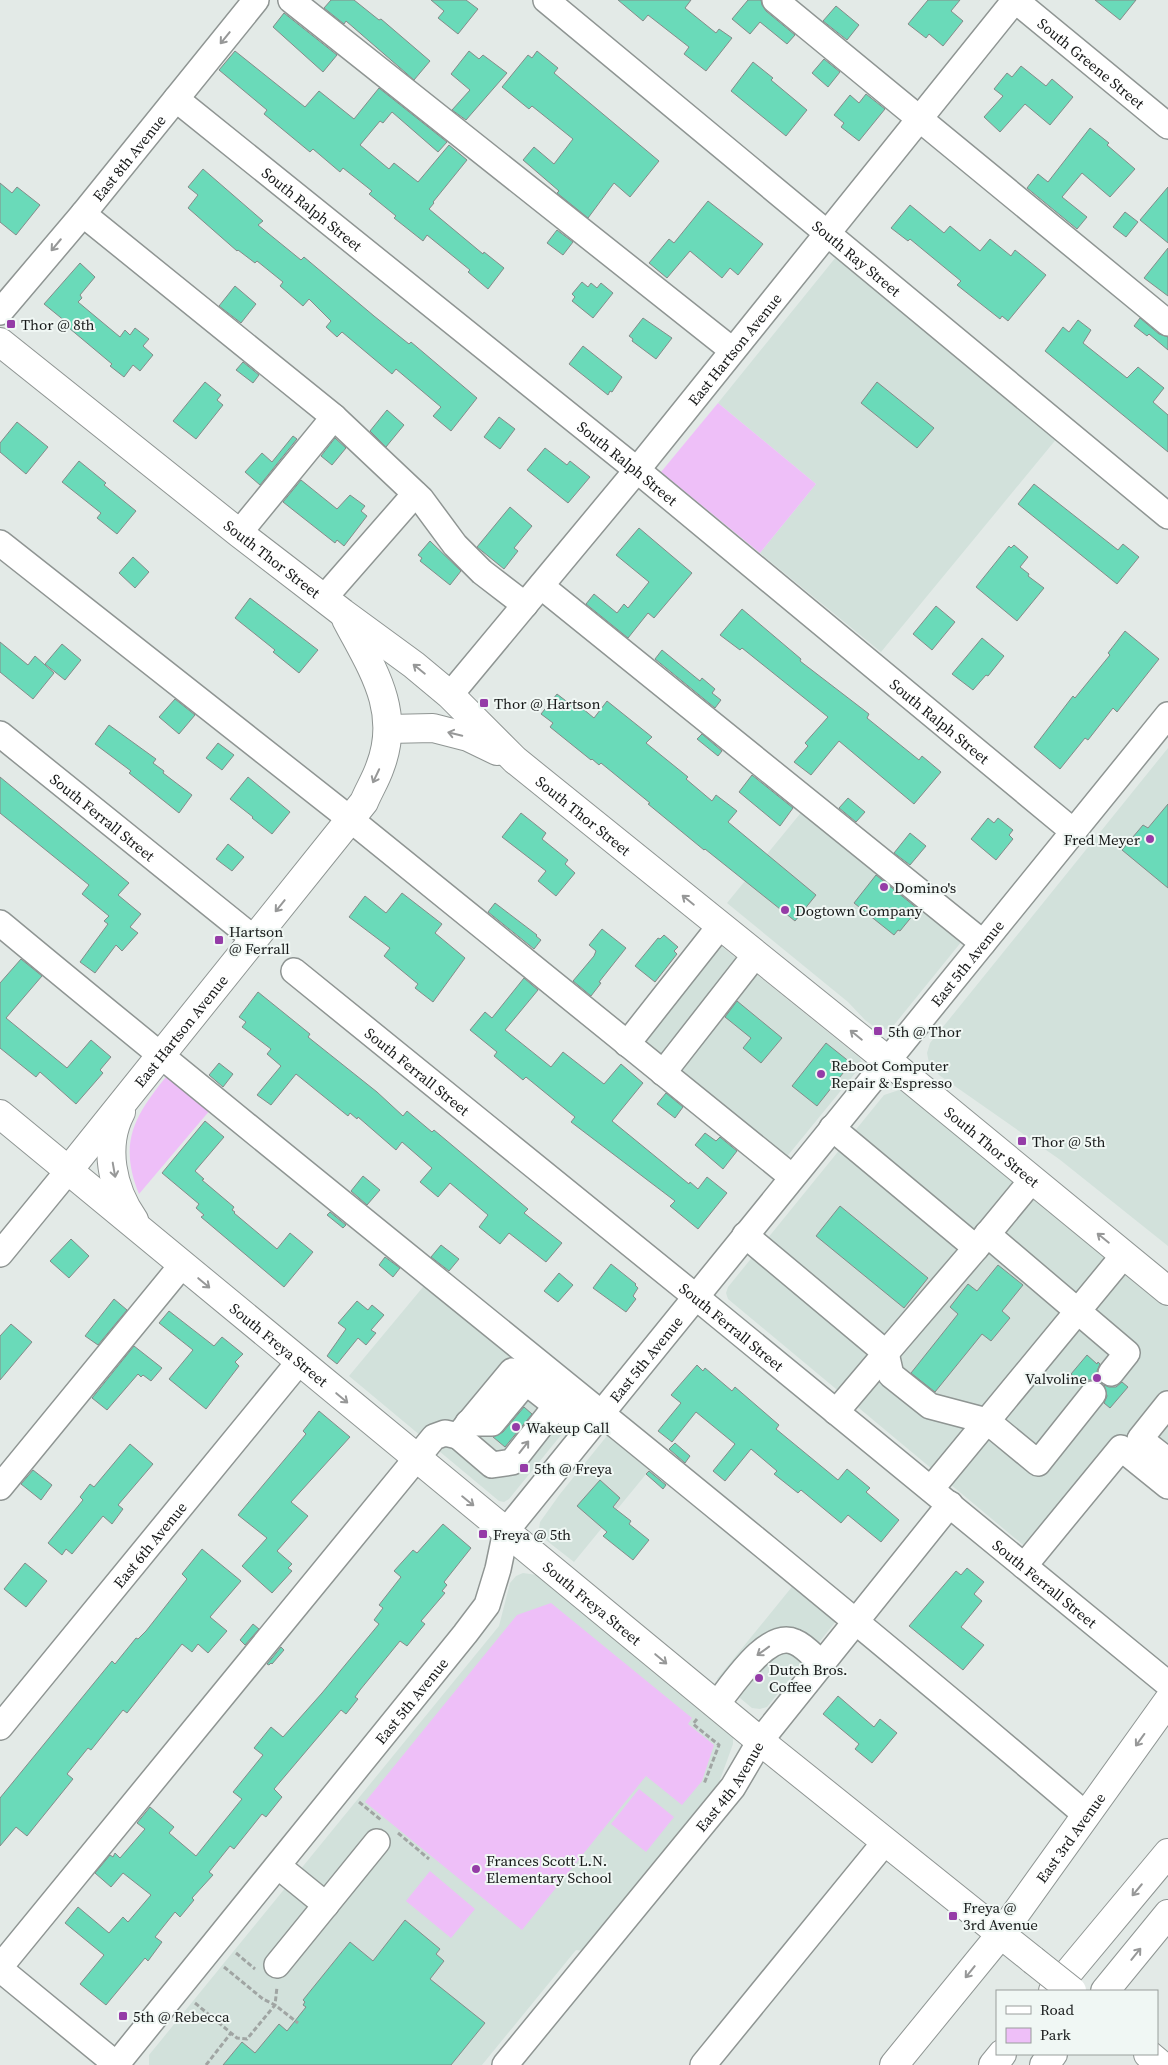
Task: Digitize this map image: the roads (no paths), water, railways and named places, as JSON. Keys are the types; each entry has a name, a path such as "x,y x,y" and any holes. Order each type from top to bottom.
{"main road":[{"name":"South Thor Street","path":"0,342 239,533 333,606 411,662 450,695 515,760 887,1060 1168,1291"},
{"name":"East Hartson Avenue","path":"68,1171 364,802 381,766 388,729 384,698 376,676 333,606"},
{"path":"388,729 433,728 468,737 515,760"},
{"path":"133,1091 118,1117 112,1135 111,1153 118,1187 133,1218 153,1240"},
{"name":"South Freya Street","path":"0,1114 416,1459 506,1531 709,1709 760,1741 1071,1990"},
{"name":"East 3rd Avenue","path":"894,2065 1001,1934 1168,1701"},
{"path":"1054,1990 1168,1853"},
{"path":"1106,1990 1168,1914"},
{"path":"993,2065 1001,2055"},
{"path":"1044,2065 1052,2055"},
{"path":"1149,2055 1161,2065"}],"street":[{"name":"East 8th Avenue","path":"0,312 83,214 256,0"},
{"path":"291,0 732,350"},
{"name":"South Ray Street","path":"546,0 1168,516"},
{"path":"775,0 1168,323"},
{"name":"East Hartson Avenue","path":"450,695 636,470 1015,0"},
{"name":"South Greene Street","path":"1015,0 1168,126"},
{"name":"South Ralph Street","path":"176,98 636,470 1074,832"},
{"path":"83,214 334,417 415,494 455,545 482,572 525,605"},
{"path":"239,533 334,417"},
{"path":"333,606 415,494"},
{"path":"0,543 350,820 792,1177"},
{"path":"541,586 983,942"},
{"name":"East 5th Avenue","path":"116,2065 465,1634 487,1604 498,1569 506,1531 1168,715"},
{"name":"South Ferrall Street","path":"0,734 253,938"},
{"path":"0,923 594,1422 856,1621 1086,1815"},
{"path":"627,1044 720,926"},
{"path":"663,1073 756,954"},
{"name":"South Ferrall Street","path":"294,971 696,1297 1168,1684"},
{"path":"832,1128 982,1241 1078,1310 1127,1353 1111,1373"},
{"name":"East Hartson Avenue","path":"3,1243 68,1171"},
{"path":"836,1412 1032,1180"},
{"path":"745,1235 886,1353 891,1374 930,1406 987,1421 1038,1463 1093,1394"},
{"name":"East 4th Avenue","path":"505,2065 733,1787 760,1741 856,1621 940,1497 987,1421 1124,1255"},
{"path":"0,1487 182,1265"},
{"name":"East 6th Avenue","path":"0,1727 299,1362"},
{"path":"116,2065 0,1968 434,1438 445,1433 463,1429 512,1371 556,1406 594,1422"},
{"path":"1024,1566 1130,1443 1168,1404"},
{"path":"463,1429 492,1465 512,1462 556,1406"},
{"path":"1130,1443 1168,1461"},
{"path":"1130,1443 1168,1486"},
{"path":"709,1709 760,1651 782,1639 796,1642 822,1664"},
{"path":"268,1972 377,1842"},
{"path":"703,2065 885,1842"},
{"path":"278,1866 326,1905"}],"place":[{"name":"Thor @ 8th","path":"11,324"},
{"name":"Thor @ Hartson","path":"484,703"},
{"name":"Fred Meyer","path":"1150,839"},
{"name":"Domino's","path":"884,887"},
{"name":"Dogtown Company","path":"785,910"},
{"name":"Hartson @ Ferrall","path":"219,940"},
{"name":"5th @ Thor","path":"878,1031"},
{"name":"Reboot Computer Repair & Espresso","path":"821,1074"},
{"name":"Thor @ 5th","path":"1022,1141"},
{"name":"Valvoline","path":"1097,1378"},
{"name":"Wakeup Call","path":"516,1427"},
{"name":"5th @ Freya","path":"524,1468"},
{"name":"Freya @ 5th","path":"483,1534"},
{"name":"Dutch Bros. Coffee","path":"759,1678"},
{"name":"Frances Scott L.N. Elementary School","path":"476,1869"},
{"name":"Freya @ 3rd Avenue","path":"953,1916"},
{"name":"5th @ Rebecca","path":"123,2016"}]}
